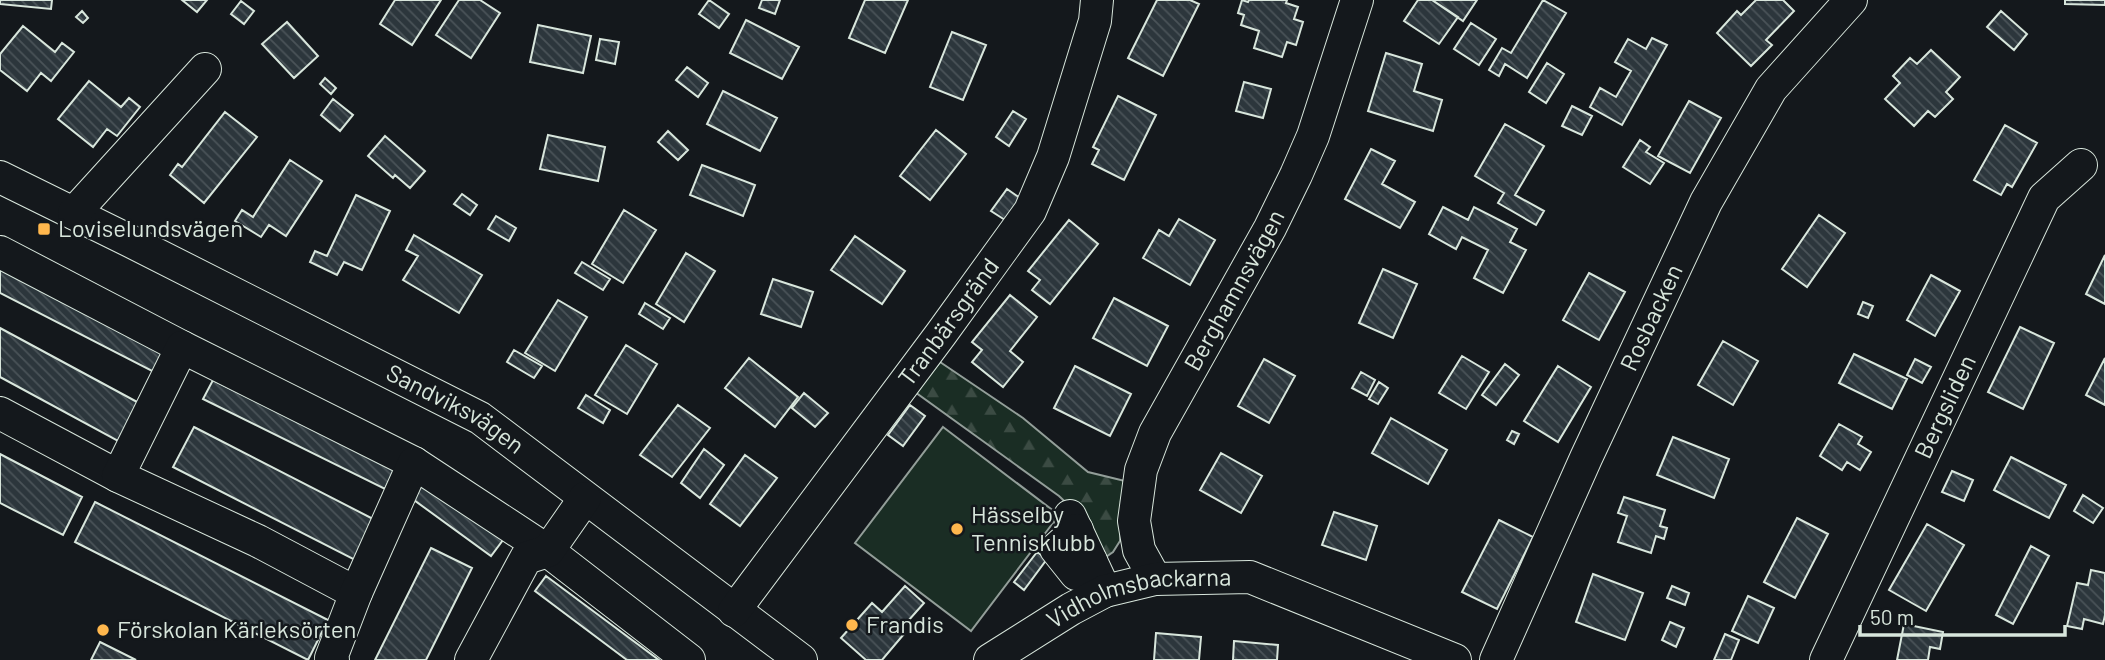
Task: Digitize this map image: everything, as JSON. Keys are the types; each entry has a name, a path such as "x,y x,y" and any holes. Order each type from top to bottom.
{"street":[{"name":"Tranbärsgränd","path":"734,611 1030,211 1053,157 1095,21 1097,0"},
{"name":"Berghamnsvägen","path":"1155,579 1139,550 1134,521 1141,470 1156,433 1270,228 1296,175 1313,136 1357,0"},
{"name":"Rosbacken","path":"1496,660 1586,458 1706,202 1771,89 1851,0"},
{"path":"74,213 205,69"},
{"name":"Bergsliden","path":"1826,660 2043,198 2081,165"},
{"name":"Sandviksvägen","path":"0,177 480,418 801,660"},
{"path":"0,252 414,463 548,551 688,660"},
{"path":"118,476 182,347"},
{"path":"0,413 118,476 258,541 356,593"},
{"path":"333,660 331,658 356,593 414,463"},
{"path":"471,660 526,558 548,551 585,498"},
{"path":"1073,523 1105,591"},
{"name":"Vidholmsbackarna","path":"990,660 1105,591 1155,579 1250,577 1455,660"}],"green space":[{"path":"940,362 1023,418 1088,472 1125,481 1120,541 1113,552 1100,561 1076,512 1059,496 915,392"},
{"name":"Hässelby Tennisklubb","path":"943,427 1059,515 971,631 855,543"}],"building":[{"path":"0,0 52,0 51,9 0,4"},
{"path":"182,0 207,0 197,12"},
{"path":"395,0 441,0 412,45 380,24"},
{"path":"459,0 480,0 500,13 471,58 436,35"},
{"path":"709,0 729,14 719,28 699,14"},
{"path":"762,0 780,0 775,14 759,8"},
{"path":"865,0 908,0 885,53 849,38"},
{"path":"1157,0 1190,0 1199,4 1163,76 1128,58"},
{"path":"1242,0 1287,0 1286,3 1298,7 1294,19 1303,22 1296,45 1287,42 1282,57 1254,48 1259,31 1241,25 1244,15 1238,13"},
{"path":"1418,0 1432,0 1458,17 1439,44 1404,21"},
{"path":"1432,0 1477,0 1463,21"},
{"path":"1543,0 1566,13 1527,78 1505,64 1499,76 1489,70 1502,48 1511,53"},
{"path":"1756,0 1783,0 1794,11 1766,40 1772,45 1751,66 1717,33 1737,11 1741,15"},
{"path":"2065,0 2105,0 2105,5 2065,4"},
{"path":"241,1 254,11 244,24 231,14"},
{"path":"82,11 88,18 83,23 76,17"},
{"path":"2001,11 2027,34 2014,50 1987,27"},
{"path":"746,20 799,47 782,79 730,53"},
{"path":"287,22 318,56 294,78 262,44"},
{"path":"1471,23 1496,39 1479,65 1454,49"},
{"path":"538,25 591,36 583,73 530,62"},
{"path":"23,26 55,52 62,43 74,52 51,81 41,73 27,91 0,70 0,54"},
{"path":"952,32 986,45 963,100 930,87"},
{"path":"1652,38 1667,45 1622,125 1590,107 1600,88 1616,97 1631,71 1615,62 1628,39 1646,49"},
{"path":"600,39 619,42 615,64 596,60"},
{"path":"1931,50 1960,77 1946,92 1953,99 1935,117 1928,111 1914,126 1885,99 1900,83 1893,76 1910,58 1917,64"},
{"path":"1386,53 1422,64 1414,91 1442,100 1433,131 1368,111"},
{"path":"1547,63 1564,74 1546,103 1529,92"},
{"path":"687,67 708,83 698,97 676,80"},
{"path":"325,78 336,88 331,94 320,84"},
{"path":"89,81 121,107 129,98 140,107 117,136 107,129 93,147 58,119"},
{"path":"1244,82 1271,89 1263,118 1236,111"},
{"path":"723,91 777,118 760,151 707,124"},
{"path":"1118,96 1156,115 1124,180 1092,164 1099,150 1093,147"},
{"path":"333,99 353,115 340,131 321,115"},
{"path":"1689,101 1721,118 1690,173 1658,156"},
{"path":"1572,106 1592,116 1582,135 1562,126"},
{"path":"1013,111 1026,119 1009,146 996,137"},
{"path":"225,112 257,137 204,203 170,175 178,164 182,167"},
{"path":"1505,124 1544,146 1515,195 1544,211 1536,225 1498,203 1504,193 1475,176"},
{"path":"2005,125 2037,143 2012,187 2007,184 2001,195 1974,180"},
{"path":"936,130 966,154 930,200 900,176"},
{"path":"668,131 688,150 678,160 658,142"},
{"path":"548,135 605,147 598,181 540,169"},
{"path":"385,136 425,171 410,188 395,175 393,178 368,156"},
{"path":"1640,140 1650,147 1646,152 1664,163 1650,184 1623,167"},
{"path":"1371,149 1395,161 1382,184 1415,202 1400,228 1345,199"},
{"path":"290,160 322,181 286,236 269,225 261,237 235,221 242,210 253,217"},
{"path":"702,165 755,185 743,216 690,195"},
{"path":"1007,189 1020,198 1005,220 991,211"},
{"path":"462,194 477,205 470,215 454,204"},
{"path":"356,195 390,211 362,270 344,262 337,275 310,262 315,251 327,256"},
{"path":"1443,207 1468,220 1474,207 1517,229 1510,242 1526,250 1503,293 1474,278 1488,250 1462,237 1456,249 1429,234"},
{"path":"624,210 656,230 623,283 592,264"},
{"path":"1819,215 1845,233 1807,287 1782,269"},
{"path":"496,216 516,228 509,241 488,229"},
{"path":"1179,219 1215,240 1190,285 1143,258 1159,230 1169,236"},
{"path":"1069,220 1098,244 1050,304 1032,290 1040,280 1028,271"},
{"path":"414,235 482,275 459,313 403,280 418,256 406,250"},
{"path":"855,236 905,271 882,304 831,270"},
{"path":"686,253 715,271 684,322 656,304"},
{"path":"2105,255 2105,304 2086,294"},
{"path":"582,262 610,279 603,290 575,273"},
{"path":"0,265 166,350 154,372 0,293"},
{"path":"1383,269 1417,284 1393,338 1359,323"},
{"path":"1589,273 1625,292 1599,340 1563,320"},
{"path":"1931,275 1960,291 1935,336 1907,320"},
{"path":"773,279 813,292 801,327 761,314"},
{"path":"1010,295 1037,317 1010,351 1023,362 1003,387 972,362 982,350 972,342"},
{"path":"1114,298 1168,326 1147,366 1093,338"},
{"path":"558,300 587,317 555,371 525,353"},
{"path":"1863,302 1873,306 1868,318 1858,314"},
{"path":"645,303 670,318 663,329 639,314"},
{"path":"2020,327 2054,343 2023,409 1988,392"},
{"path":"0,328 139,403 118,441 0,377"},
{"path":"1723,341 1758,361 1733,405 1698,385"},
{"path":"626,345 657,364 627,414 595,395"},
{"path":"514,350 542,366 534,378 507,362"},
{"path":"1854,354 1907,379 1892,409 1839,383"},
{"path":"1462,356 1489,372 1466,409 1439,393"},
{"path":"749,358 798,397 775,427 725,388"},
{"path":"2105,358 2105,405 2086,395"},
{"path":"1264,359 1295,376 1269,423 1238,406"},
{"path":"1915,359 1931,367 1922,383 1907,375"},
{"path":"1505,364 1519,375 1496,405 1482,395"},
{"path":"1075,366 1131,394 1110,436 1054,408"},
{"path":"1558,366 1591,387 1558,442 1524,421"},
{"path":"1361,372 1375,380 1367,396 1352,388"},
{"path":"213,380 395,469 385,489 203,399"},
{"path":"1379,382 1388,388 1378,404 1369,399"},
{"path":"804,393 828,413 815,427 792,408"},
{"path":"586,395 610,410 603,423 578,408"},
{"path":"678,405 710,428 672,477 640,455"},
{"path":"910,405 925,416 903,446 888,435"},
{"path":"1391,418 1447,450 1428,484 1372,453"},
{"path":"1839,424 1862,437 1858,444 1871,452 1860,470 1847,462 1842,470 1820,456"},
{"path":"194,427 379,522 359,562 173,467"},
{"path":"1512,431 1519,434 1514,444 1507,440"},
{"path":"1673,437 1729,459 1714,498 1657,475"},
{"path":"704,449 724,465 700,498 681,483"},
{"path":"1221,453 1262,476 1241,513 1200,490"},
{"path":"0,454 82,497 63,535 0,503"},
{"path":"745,455 777,478 740,526 710,504"},
{"path":"2011,457 2066,485 2049,518 1994,490"},
{"path":"1952,471 1973,480 1964,501 1942,492"},
{"path":"419,479 503,540 491,556 407,495"},
{"path":"2083,495 2103,508 2093,523 2074,511"},
{"path":"1624,497 1665,510 1660,526 1667,528 1664,539 1656,536 1651,553 1618,542 1627,516 1618,513"},
{"path":"95,502 328,620 308,660 75,542"},
{"path":"1334,512 1377,526 1366,560 1322,545"},
{"path":"1797,518 1828,534 1795,598 1764,582"},
{"path":"1499,520 1533,537 1497,609 1462,592"},
{"path":"1927,524 1964,545 1926,611 1889,590"},
{"path":"2031,546 2049,556 2013,624 1996,615"},
{"path":"431,548 472,568 426,660 375,660"},
{"path":"1037,552 1047,559 1024,590 1014,582"},
{"path":"2091,570 2105,573 2103,624 2084,619 2082,629 2067,626 2077,583 2088,585"},
{"path":"1593,574 1643,593 1625,640 1576,622"},
{"path":"546,576 659,660 627,660 535,591"},
{"path":"905,586 924,603 900,630 904,634 882,660 866,660 841,638 872,603 882,612"},
{"path":"1672,586 1689,593 1685,605 1667,598"},
{"path":"1748,596 1774,608 1758,643 1732,631"},
{"path":"1670,622 1684,628 1676,647 1662,640"},
{"path":"1904,624 1943,632 1940,649 1930,647 1928,660 1897,660"},
{"path":"1156,633 1201,637 1199,660 1154,660"},
{"path":"1725,634 1739,640 1731,660 1714,660"},
{"path":"1234,641 1278,645 1277,660 1233,660"},
{"path":"100,642 136,660 91,660"}],"place":[{"name":"Loviselundsvägen","path":"44,229"},
{"name":"Hässelby Tennisklubb","path":"957,529"},
{"name":"Frandis","path":"852,625"},
{"name":"Förskolan Kärleksörten","path":"103,630"}]}
